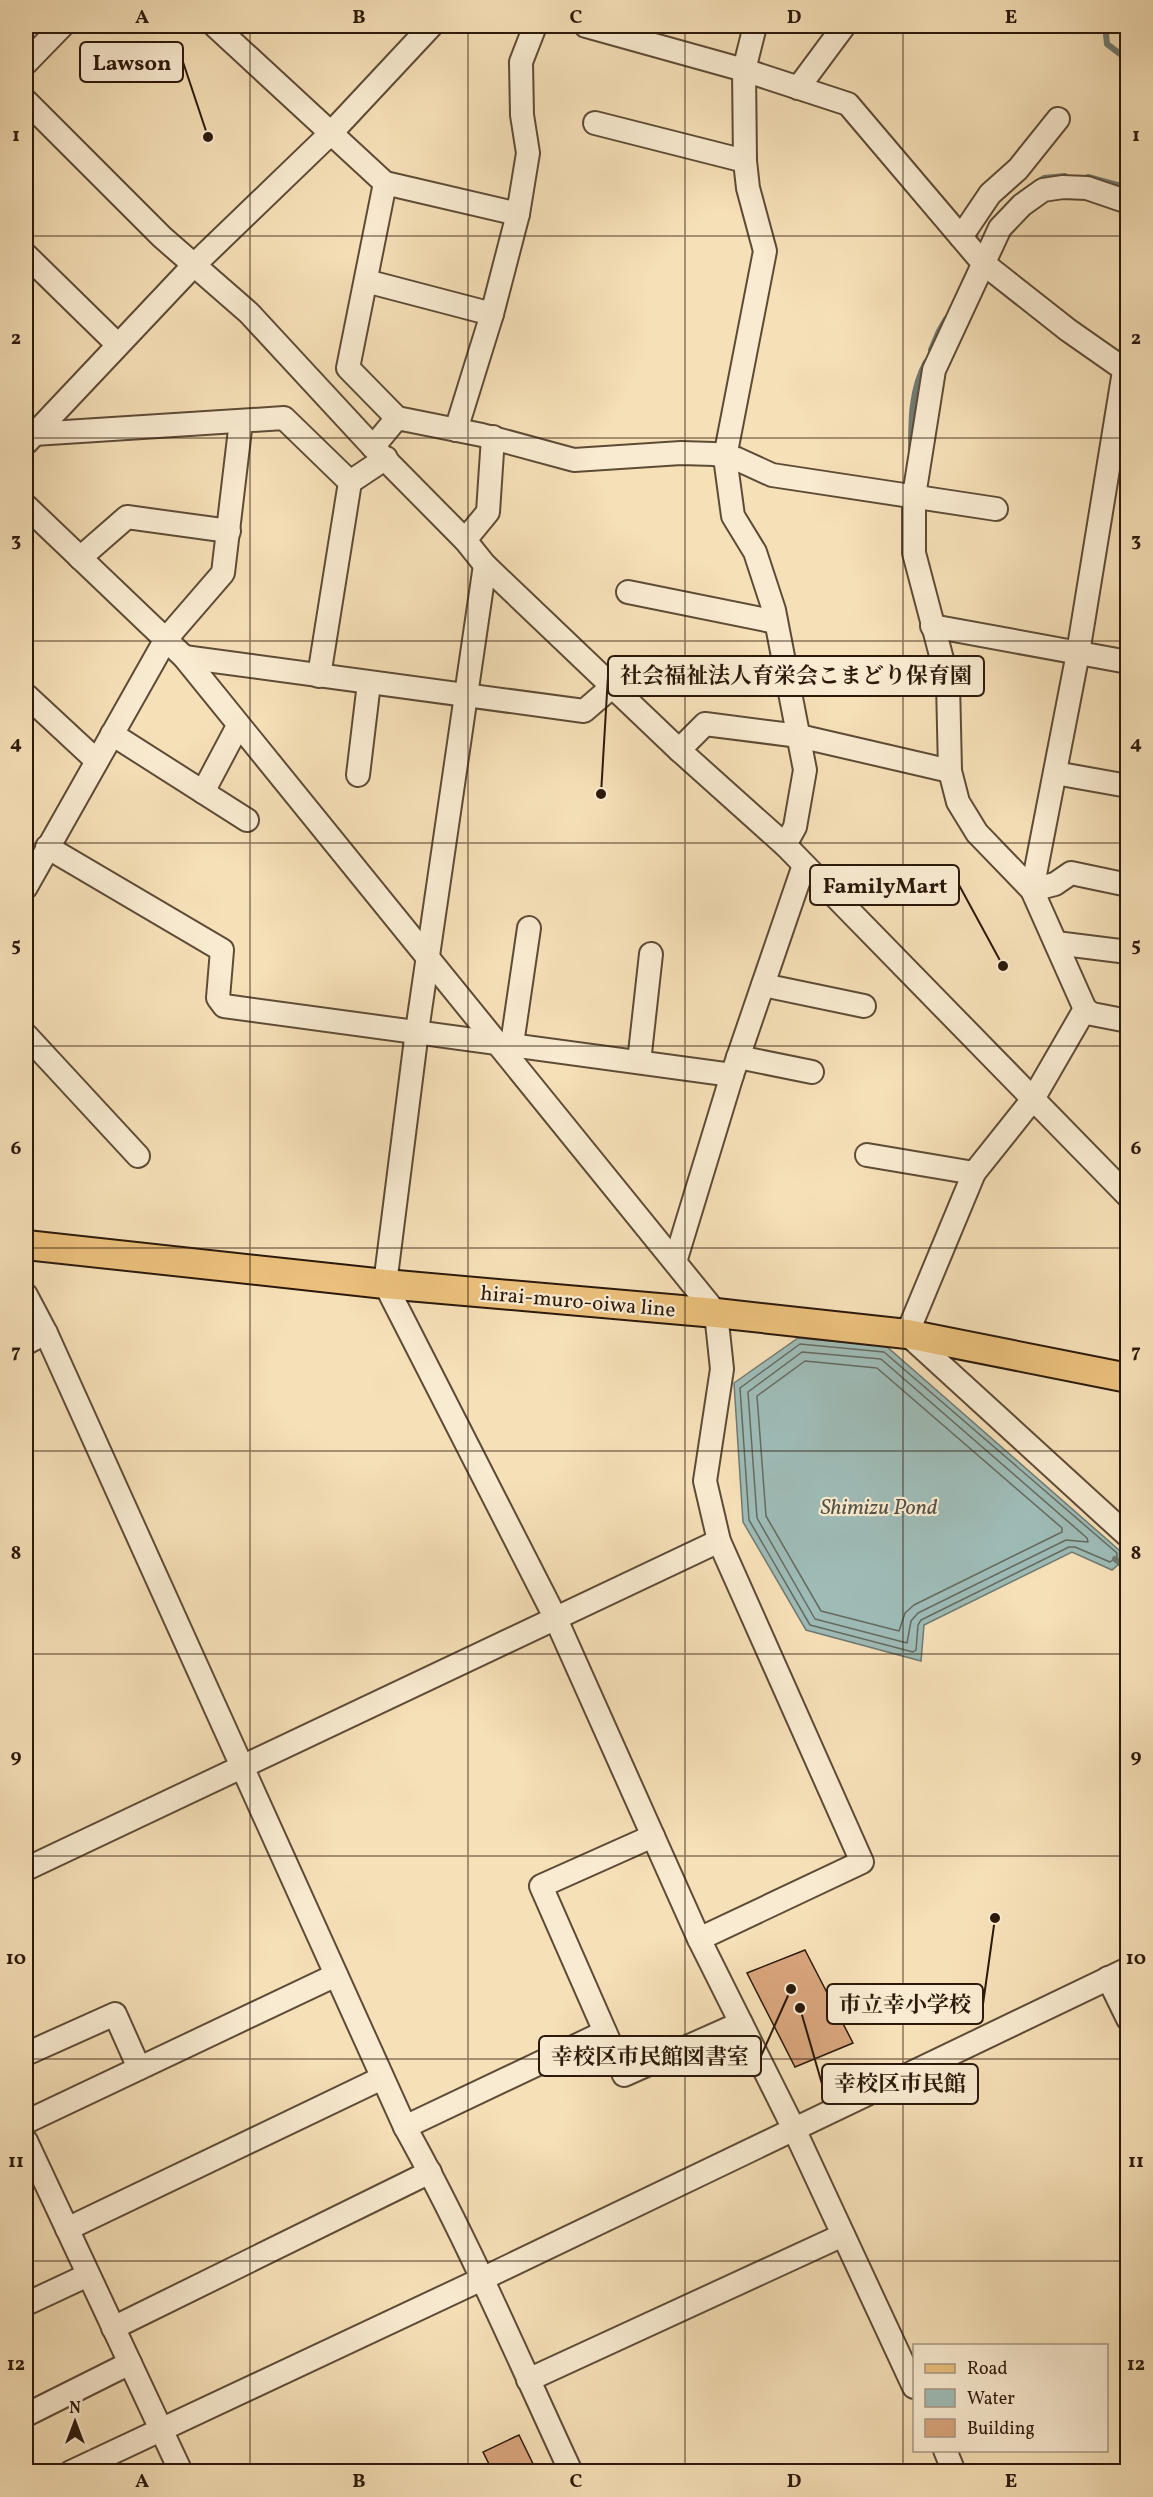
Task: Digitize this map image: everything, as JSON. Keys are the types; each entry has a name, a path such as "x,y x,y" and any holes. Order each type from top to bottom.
{"main road":[{"name":"hirai-muro-oiwa line","path":"26,1245 385,1284 716,1313 907,1334 1128,1378"}],"street":[{"path":"26,63 62,26"},
{"path":"215,26 385,183 518,214"},
{"path":"30,439 193,267 331,133 431,26"},
{"path":"456,430 492,314 518,214 528,153 522,115 521,62 535,26"},
{"path":"586,26 744,70 848,104 974,252 1126,371 1078,653 1032,890"},
{"path":"755,26 744,70 745,161 748,188 765,251 725,457 733,516 755,552 776,622 805,770 795,827 785,846"},
{"path":"798,88 844,26"},
{"path":"26,101 193,267 249,313 379,453 465,540 485,565 679,750 785,846 1128,1196"},
{"path":"1058,119 1018,169 990,194 974,252 934,370 914,496 914,553 948,682 950,771 958,802 977,833 1032,890 1085,1009 1092,1014 1128,1021"},
{"path":"595,123 745,161"},
{"path":"385,183 348,368 397,418 493,437 574,460 681,453 714,454 737,459 772,475 996,509"},
{"path":"974,252 1022,205 1043,190 1062,187 1087,188 1128,202"},
{"path":"26,255 118,345"},
{"path":"366,281 492,314"},
{"path":"30,439 284,418 350,482"},
{"path":"320,676 350,482 379,453 397,418"},
{"path":"26,887 165,639 223,573 241,421"},
{"path":"465,540 488,512 493,437"},
{"path":"26,506 184,657 428,957 505,1043 716,1313 722,1369 705,1481 719,1541 862,1862 699,1939"},
{"path":"80,558 127,517 229,531"},
{"path":"485,565 417,1031 385,1284 555,1617 699,1939 794,2129 913,2383"},
{"path":"628,592 776,622"},
{"path":"932,626 1128,662"},
{"path":"184,657 584,711 613,686"},
{"path":"358,775 369,683"},
{"path":"27,696 97,761"},
{"path":"679,750 705,724 799,736 950,771"},
{"path":"202,792 238,726"},
{"path":"111,734 247,820"},
{"path":"1055,773 1128,786"},
{"path":"47,847 222,950 218,998 224,1006 639,1062 812,1072"},
{"path":"675,1262 735,1066 804,865"},
{"path":"1032,890 1055,884 1071,873 1128,885"},
{"path":"505,1043 529,928"},
{"path":"1056,943 1128,952"},
{"path":"639,1062 651,954"},
{"path":"763,985 864,1006"},
{"path":"1085,1009 1033,1100 974,1173 907,1334 1128,1536"},
{"path":"26,1035 138,1156"},
{"path":"867,1155 974,1173"},
{"path":"26,1295 36,1338 241,1766 405,2127 430,2172 482,2279 571,2472"},
{"path":"26,1868 719,1541"},
{"path":"653,1836 541,1886 624,2075 741,2023"},
{"path":"71,2472 482,2279 1118,1974 1128,2019"},
{"path":"26,2122 336,1975"},
{"path":"26,2054 115,2014 139,2068"},
{"path":"405,2127 605,2032"},
{"path":"67,2229 382,2078"},
{"path":"26,2141 32,2173 67,2229 181,2472"},
{"path":"113,2328 430,2172"},
{"path":"528,2380 843,2235"},
{"path":"26,2304 88,2275"},
{"path":"26,2415 130,2363"},
{"path":"945,2452 954,2472"}],"water":[{"name":"Shimizu Pond","path":"798,1338 886,1346 1127,1557 1112,1570 1072,1552 924,1625 921,1661 806,1630 743,1522 734,1383"}],"building":[{"path":"805,1950 853,2043 795,2067 747,1973"},
{"path":"519,2435 537,2472 493,2472 483,2452"}],"waterway":[{"path":"1112,26 1106,34 1107,44 1128,60"},
{"path":"1038,182 1044,178 1065,176"},
{"path":"1088,177 1128,188"},
{"path":"931,350 946,319"},
{"path":"911,451 915,394 926,362"},
{"path":"1115,1559 1126,1568"}],"place":[{"name":"Lawson","path":"208,137"},
{"name":"社会福祉法人育栄会こまどり保育園","path":"601,794"},
{"name":"FamilyMart","path":"1003,966"},
{"name":"市立幸小学校","path":"995,1918"},
{"name":"幸校区市民館図書室","path":"791,1989"},
{"name":"幸校区市民館","path":"800,2008"}]}
